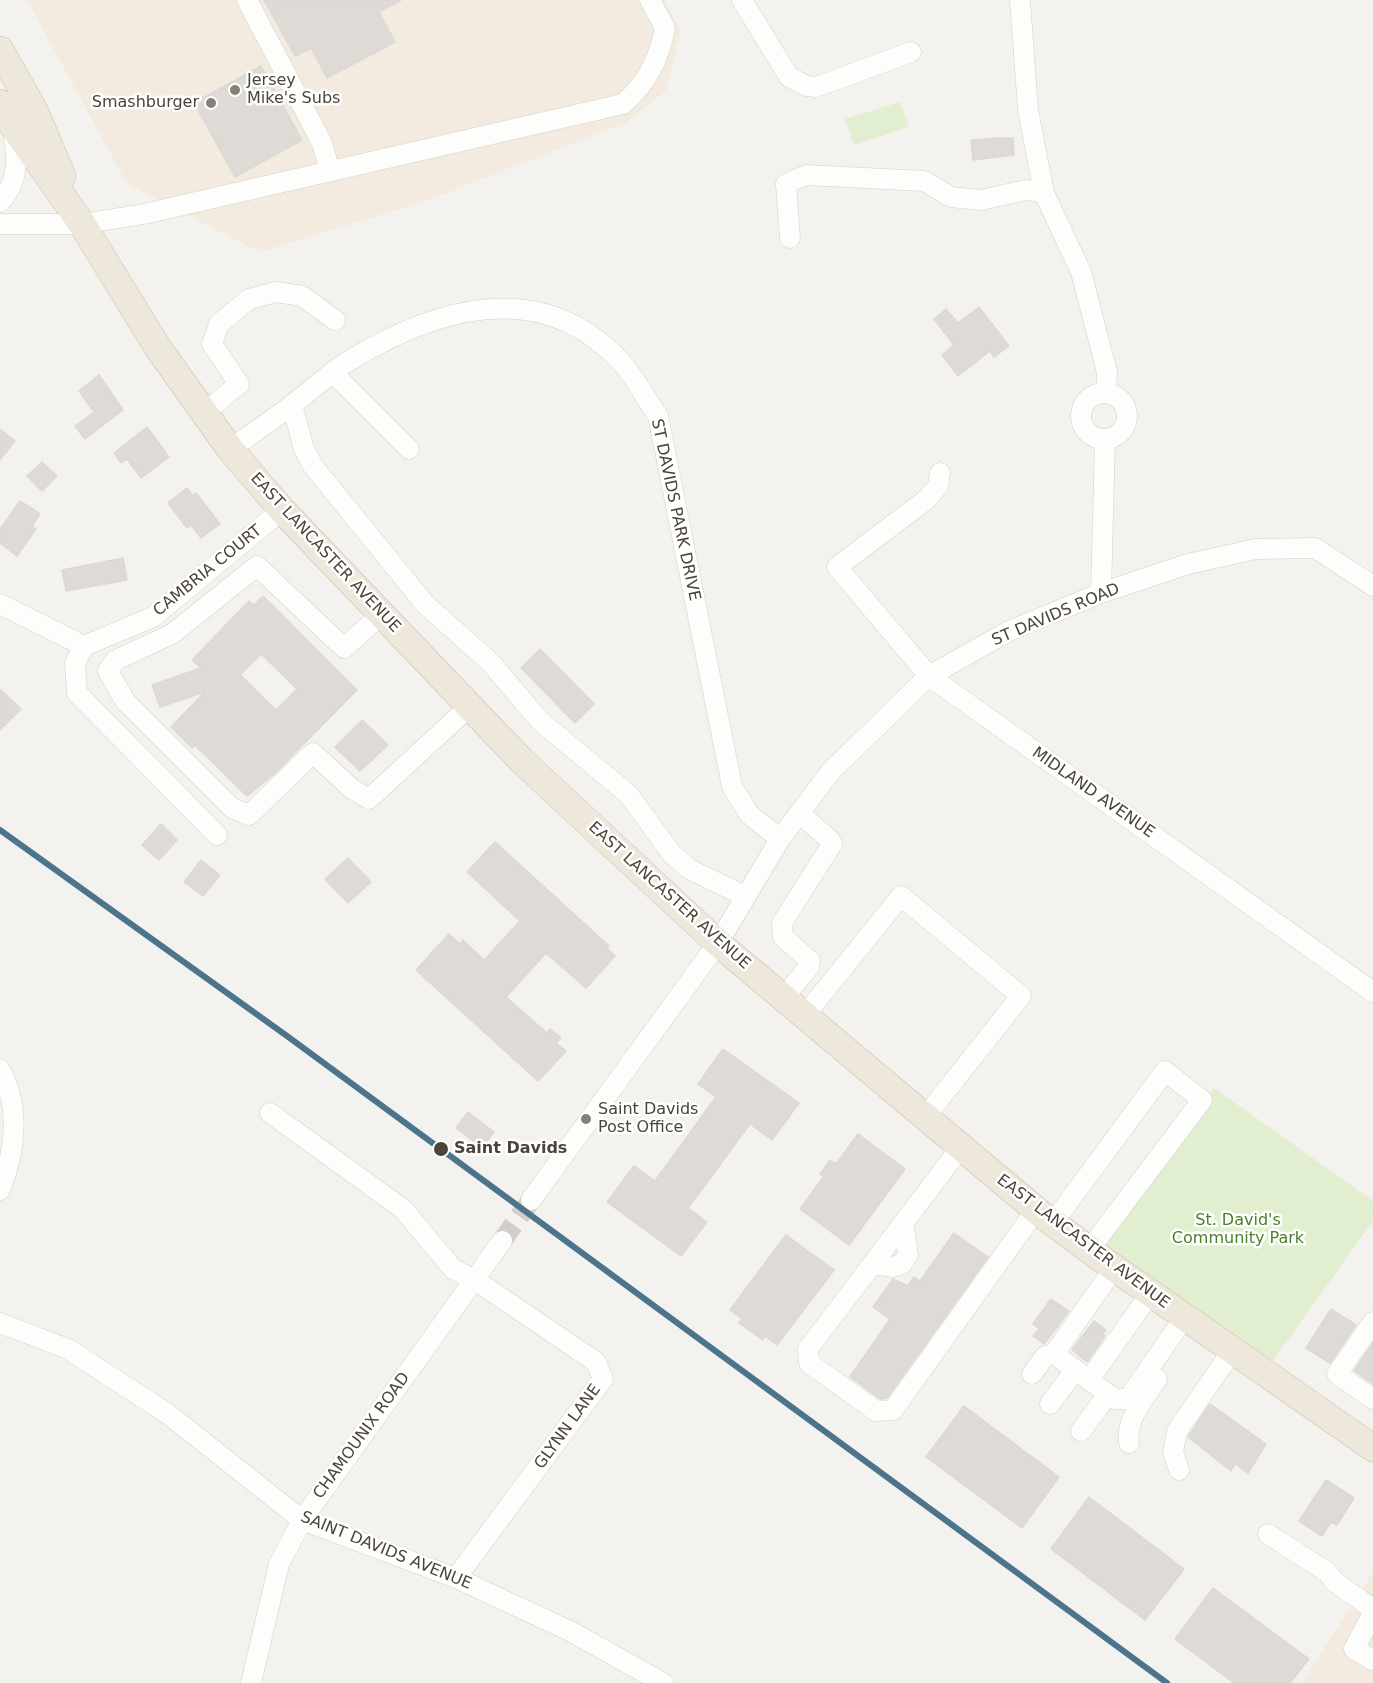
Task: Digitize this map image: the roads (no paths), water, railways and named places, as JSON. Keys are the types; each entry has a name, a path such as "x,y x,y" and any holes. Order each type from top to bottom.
{"highway":[{"name":"EAST LANCASTER AVENUE","path":"0,50 35,112 82,224"},
{"name":"EAST LANCASTER AVENUE","path":"7,115 82,224 158,348 230,449 282,510 522,761 718,943 1045,1217 1373,1449"}],"street":[{"path":"247,0 322,143 330,171"},
{"path":"0,224 82,224 144,214 622,104 640,89 660,55 665,28 650,0"},
{"path":"742,0 789,77 807,86 816,87 911,52"},
{"path":"1020,0 1029,110 1044,193 1081,272 1107,372 1106,393"},
{"path":"0,202 9,192 16,168 7,115"},
{"path":"790,238 786,184 806,175 924,181 951,197 981,200 1026,190 1044,193"},
{"path":"203,414 239,384 212,344 219,324 249,299 276,292 302,296 335,320"},
{"name":"ST DAVIDS PARK DRIVE","path":"230,449 292,405 346,362 427,321 483,308 519,308 563,321 587,334 623,364 658,416 732,786 749,814 780,839"},
{"path":"333,373 409,449"},
{"path":"1106,393 1121,400 1127,415 1122,431 1105,439 1091,434 1081,417 1084,405 1089,399 1106,393"},
{"path":"292,405 304,449 313,466 426,604 491,663 540,721 628,794 672,854 689,869 745,896"},
{"path":"1101,594 1105,439"},
{"name":"MIDLAND AVENUE","path":"940,473 938,486 927,499 837,567 928,676 1373,992"},
{"name":"CAMBRIA COURT","path":"84,646 153,617 282,510"},
{"name":"ST DAVIDS ROAD","path":"718,943 780,839 831,771 928,676 1008,632 1101,594 1188,564 1256,549 1315,548 1373,586"},
{"path":"381,615 344,648 257,566 172,634 116,660 108,671 124,701 232,808 249,815 314,753 352,789 369,799 469,708"},
{"path":"0,604 84,646 75,663 76,693 217,835"},
{"path":"783,998 809,967 810,961 783,937 782,923 832,844 799,813"},
{"path":"804,1015 901,896 1021,996 926,1116"},
{"path":"531,1200 718,943"},
{"path":"0,1070 14,1121 13,1148 0,1190"},
{"path":"961,1147 808,1349 809,1363 876,1411 893,1410 1045,1217 1165,1071 1202,1100 1089,1250"},
{"path":"270,1113 403,1209 453,1269 475,1280"},
{"name":"CHAMOUNIX ROAD","path":"250,1683 279,1564 302,1520 502,1241"},
{"path":"1032,1374 1045,1356 1054,1354 1114,1268"},
{"name":"GLYNN LANE","path":"456,1578 603,1379 596,1362 475,1280"},
{"path":"1050,1404 1082,1375 1150,1293"},
{"path":"1054,1354 1115,1399 1128,1399 1189,1321"},
{"path":"1129,1443 1128,1431 1133,1415 1189,1321"},
{"path":"1373,1322 1337,1374 1373,1399"},
{"name":"SAINT DAVIDS AVENUE","path":"0,1323 68,1349 168,1414 302,1520 456,1578 570,1631 663,1683"},
{"path":"1179,1470 1173,1452 1177,1431 1232,1351"},
{"path":"1081,1431 1108,1394"},
{"path":"1268,1534 1327,1572 1335,1582 1373,1609"},
{"path":"1373,1613 1354,1649 1373,1660"}],"tunnel":[{"path":"502,1241 531,1200"}],"place":[{"name":"Jersey Mike's Subs","path":"235,90"},
{"name":"Smashburger","path":"211,103"},
{"name":"Saint Davids Post Office","path":"586,1119"},
{"name":"Saint Davids","path":"441,1149"}],"park label":[{"name":"St. David's Community Park","path":"1238,1230"}]}
